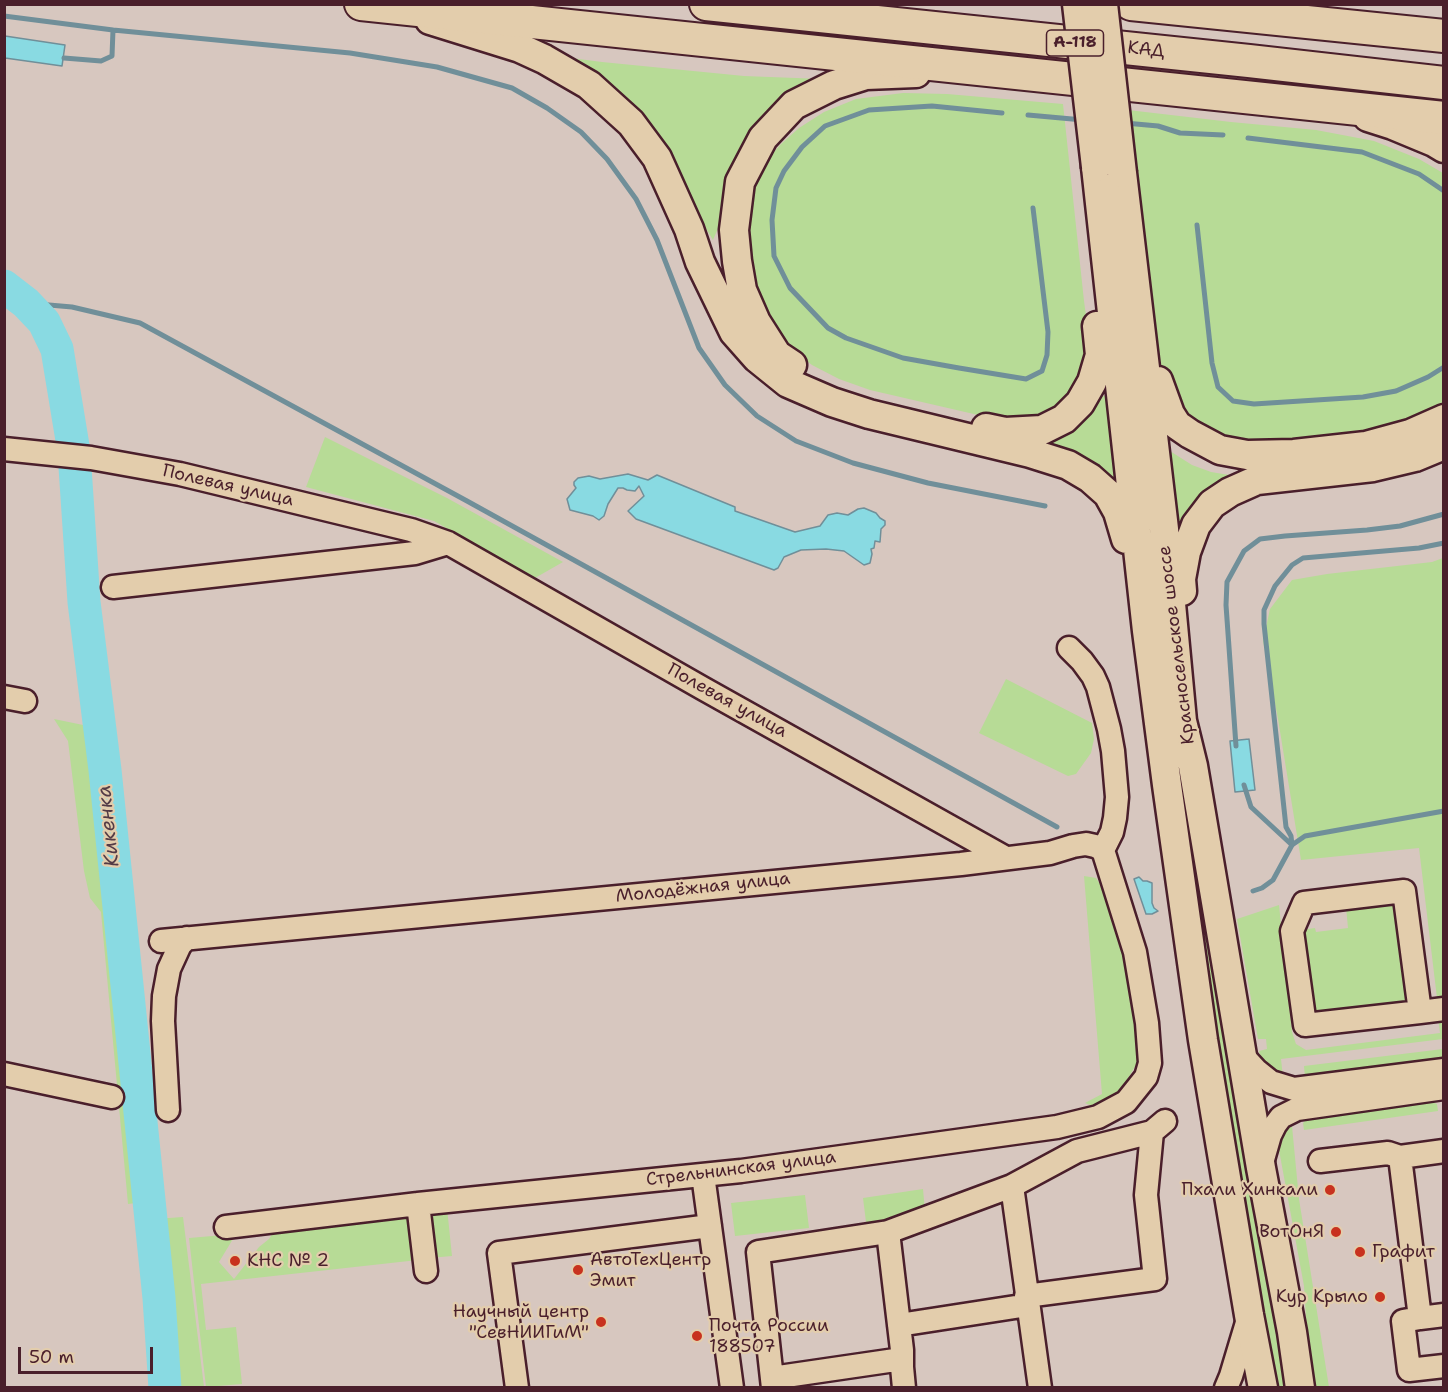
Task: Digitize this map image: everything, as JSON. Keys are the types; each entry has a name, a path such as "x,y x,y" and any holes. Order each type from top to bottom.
{"highway":[{"name":"КАД","path":"706,4 1443,82"},
{"path":"1131,4 1443,36"},
{"path":"369,5 1443,118"}],"main road":[{"name":"Красносельское шоссе","path":"1077,4 1109,170 1129,230 1164,529 1182,721 1193,766 1300,1388"},
{"name":"Красносельское шоссе","path":"1103,4 1109,170 1100,204 1147,635 1203,1040 1263,1388"},
{"path":"369,5 445,24 520,48 590,86 631,123 657,158 689,229 700,262 734,332 757,358 788,382 832,402 869,414 1030,453 1068,465 1090,478 1108,494 1118,512 1125,532 1137,605 1147,635"},
{"path":"1020,73 933,72 866,75 834,85 794,105 763,138 740,182 734,230 737,261 742,290 756,322 777,356 845,393 924,415 1005,432 1042,430 1064,419 1080,403 1092,382 1100,355 1096,302 1100,204"},
{"path":"1337,107 1393,125 1443,148"},
{"path":"1129,230 1146,306 1155,373 1170,414 1178,425 1190,434 1220,450 1247,455 1294,454 1366,446 1410,434 1443,419"},
{"path":"1193,766 1181,579 1186,552 1196,525 1212,504 1230,492 1257,480 1373,468 1415,457 1443,445"}],"street":[{"name":"Полевая улица","path":"4,449 56,459 91,458 180,474 411,530 448,543 1006,858"},
{"path":"113,587 415,553 448,543"},
{"path":"1069,648 1082,661 1096,681 1111,740 1117,797 1112,832 1103,850"},
{"name":"Молодёжная улица","path":"161,941 968,873 1006,858 1050,853 1073,846 1086,844 1103,850"},
{"name":"Стрельнинская улица","path":"226,1227 418,1204 741,1172 1057,1127 1098,1118 1126,1102 1146,1077 1150,1063 1147,1023 1135,952 1103,850"},
{"path":"1420,1012 1404,891 1304,903 1292,931 1305,1025 1420,1012 1443,1009"},
{"path":"168,1110 163,1021 164,996 169,969 180,945 187,938"},
{"path":"1243,1056 1271,1082 1294,1089 1443,1070"},
{"path":"4,1074 112,1097"},
{"path":"1261,1168 1275,1125 1281,1117 1297,1109 1443,1088"},
{"path":"899,1325 1027,1300 1155,1279 1146,1195 1159,1126 1077,1151 1012,1186 888,1232 758,1252 773,1382 902,1359"},
{"path":"1320,1161 1388,1153 1400,1157 1443,1151"},
{"path":"1400,1157 1420,1318"},
{"path":"703,1175 732,1388"},
{"path":"1012,1186 1040,1388"},
{"path":"418,1204 426,1271"},
{"path":"518,1388 499,1253 710,1226"},
{"path":"888,1232 904,1388"},
{"name":"Красносельское шоссе","path":"1226,1388 1249,1315"},
{"path":"1443,1315 1403,1321 1409,1370 1443,1366"}],"green space":[{"path":"548,55 744,76 822,79 723,204 719,226 713,240 674,176"},
{"path":"903,93 947,94 1063,104 1090,345 1081,385 1053,415 1004,421 870,390 839,379 812,365 792,350 767,322 749,277 746,207 763,164 799,128 824,112 856,99"},
{"path":"1128,110 1316,130 1374,141 1419,159 1443,173 1443,411 1413,429 1248,449 1194,428 1160,370"},
{"path":"1102,396 1107,396 1116,483 1037,443 1088,413"},
{"path":"325,437 447,498 563,562 535,578 434,521 306,487"},
{"path":"1162,446 1192,465 1211,472 1241,477 1198,501 1176,527"},
{"path":"70,474 79,475 82,483 89,609 101,703 152,1208 148,1210 144,1220 144,1202 128,1204 101,912 90,898 84,871 68,741 54,719 88,726 106,845 67,477"},
{"path":"1443,558 1444,997 1437,998 1419,848 1301,860 1263,641 1270,609 1292,580 1432,562"},
{"path":"1165,654 1196,870 1288,1387 1274,1387 1238,1185 1187,835"},
{"path":"1006,679 1092,723 1094,739 1091,753 1076,774 1068,776 979,733"},
{"path":"1084,876 1096,878 1106,893 1123,948 1139,1035 1137,1063 1121,1090 1093,1106 1085,1103 1102,1094"},
{"path":"1401,900 1409,1004 1312,1015 1301,930 1315,928 1316,932 1348,928 1346,907"},
{"path":"1279,905 1292,1032 1296,1044 1306,1050 1440,1033 1438,1017 1443,1017 1443,1039 1281,1059 1283,1077 1267,1067 1260,1056 1259,1051 1267,1049 1266,1039 1258,1039 1237,919"},
{"path":"1443,1049 1443,1061 1305,1078 1304,1066"},
{"path":"1425,1100 1437,1104 1438,1111 1304,1130 1303,1123 1308,1118"},
{"path":"1292,1126 1299,1199 1329,1387 1313,1387 1309,1363 1304,1286 1279,1150 1279,1140 1285,1129"},
{"path":"923,1189 925,1211 867,1230 863,1198"},
{"path":"805,1195 809,1228 735,1236 731,1203"},
{"path":"447,1208 452,1256 430,1258 426,1214"},
{"path":"405,1214 411,1218 418,1260 201,1284 206,1330 236,1327 242,1384 206,1387 189,1238 236,1234 219,1262 234,1279 276,1228"},
{"path":"183,1217 204,1387 169,1387 155,1219"}],"water":[{"path":"5,36 65,45 62,66 5,58"},
{"path":"628,474 648,480 657,475 735,507 735,511 795,532 820,526 828,515 837,513 848,515 864,508 876,513 885,521 885,525 881,529 880,542 875,541 874,548 871,549 870,563 864,565 844,551 801,550 784,557 778,568 774,570 636,519 628,511 644,496 639,486 635,491 618,488 604,516 599,520 593,516 570,510 567,499 576,488 574,482 578,478 589,476 600,479"},
{"path":"1249,739 1255,790 1235,792 1230,741"},
{"path":"1139,877 1143,881 1152,883 1152,903 1158,911 1152,914 1146,914 1134,879"}],"waterway":[{"path":"4,16 113,30 112,56 101,61 64,58"},
{"path":"113,30 350,53 437,67 512,88 547,108 581,132 607,159 636,199 657,240 699,348 725,385 757,416 796,441 853,463 928,483 1045,506"},
{"path":"1002,113 932,106 869,110 825,126 802,147 784,171 776,188 772,220 774,256 790,288 828,328 846,338 903,358 1026,379 1042,371 1047,355 1048,332 1033,208"},
{"path":"1028,115 1083,120"},
{"path":"1125,123 1158,126 1180,133 1223,135"},
{"path":"1248,138 1362,152 1419,174 1444,191"},
{"path":"1197,225 1212,363 1218,387 1233,401 1254,404 1363,397 1396,391 1444,367"},
{"name":"Кикенка","path":"4,286 26,303 44,322 57,349 74,452 84,602 105,770 159,1298 165,1388"},
{"path":"26,303 72,307 140,323 1057,827"},
{"path":"1236,746 1226,605 1227,582 1244,551 1260,539 1400,526 1444,514"},
{"path":"1292,845 1291,836 1286,827 1264,624 1264,610 1275,586 1292,565 1303,558 1419,548 1444,543"},
{"path":"1244,785 1251,807 1292,845"},
{"path":"1253,891 1273,880 1292,845 1305,836 1444,811"}],"place":[{"name":"Пхали Хинкали","path":"1330,1190"},
{"name":"ВотОнЯ","path":"1336,1232"},
{"name":"Графит","path":"1360,1252"},
{"name":"КНС № 2","path":"235,1261"},
{"name":"АвтоТехЦентр Эмит","path":"578,1270"},
{"name":"Кур Крыло","path":"1380,1297"},
{"name":"Научный центр \"СевНИИГиМ\"","path":"601,1322"},
{"name":"Почта России 188507","path":"697,1336"}]}
